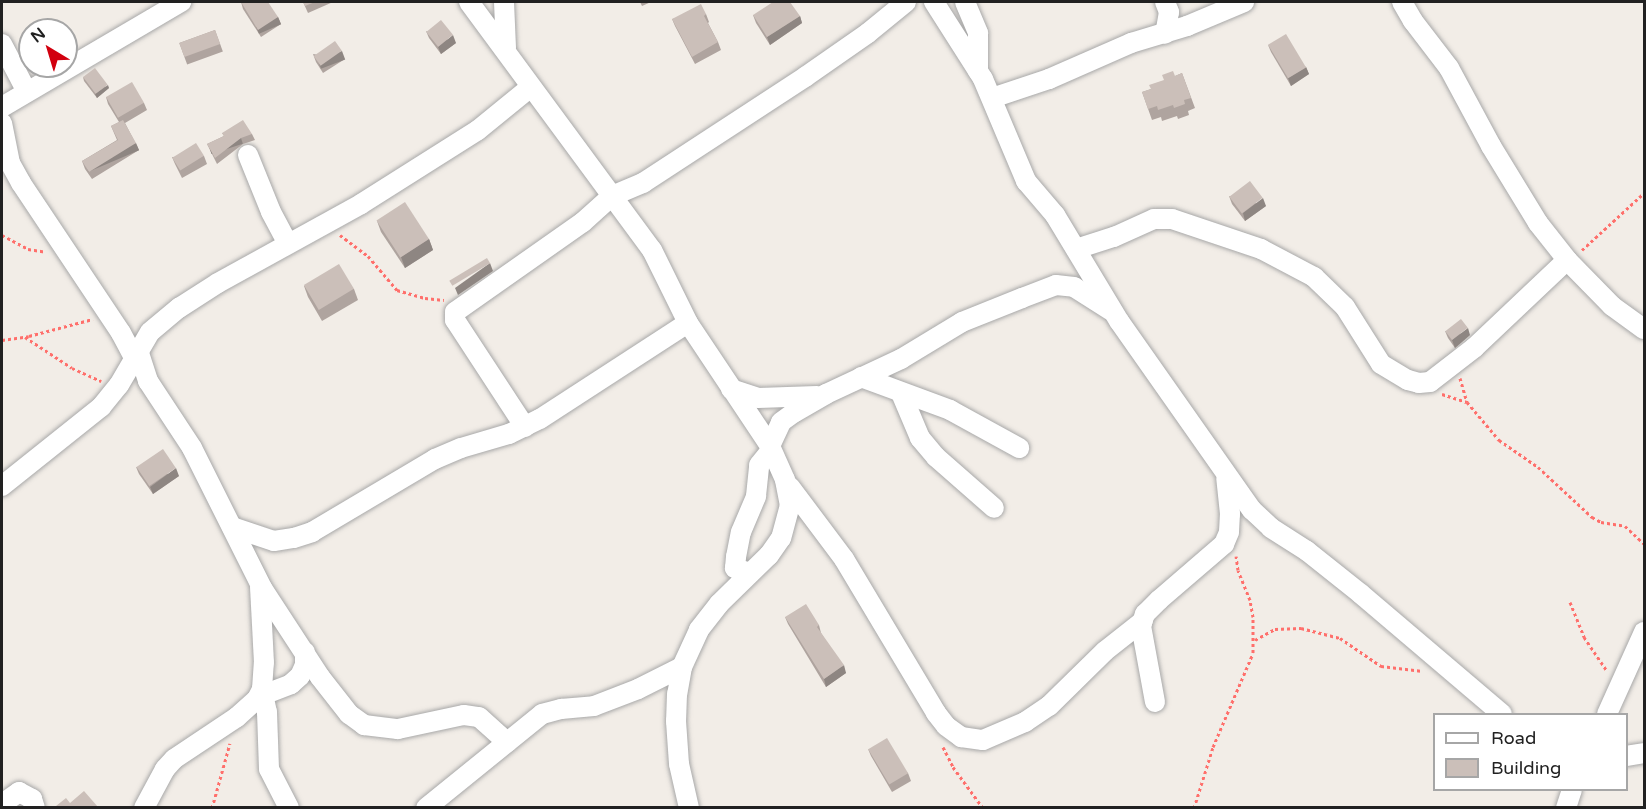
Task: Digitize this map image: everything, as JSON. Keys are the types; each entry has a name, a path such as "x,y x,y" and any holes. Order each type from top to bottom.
{"street":[{"path":"2,107 181,2"},
{"path":"469,2 506,48 531,87 651,250 688,323 771,448 785,480 790,506 788,523 769,555 719,604 699,630 682,668 676,694 676,721 679,764 689,807"},
{"path":"504,2 506,48"},
{"path":"525,427 455,320 455,312 466,302 583,222 612,196 643,183 805,77 868,33 906,2"},
{"path":"934,2 978,71 992,98 1026,181 1055,215 1112,311 1252,510 1271,528 1316,558 1501,713"},
{"path":"965,2 978,33 978,71"},
{"path":"1165,2 1169,12 1165,34"},
{"path":"992,98 1049,79 1131,43 1165,34 1244,2"},
{"path":"1402,2 1413,21 1449,68 1491,146 1538,223 1568,261 1612,306 1644,328"},
{"path":"2,44 27,92"},
{"path":"2,486 79,428 115,391 150,332 179,308 326,223 478,130 531,87"},
{"path":"2,123 10,163 66,252 136,354 147,381 192,448 259,581 337,700 363,725 398,729 464,715 479,717 507,742"},
{"path":"248,155 271,212 288,244"},
{"path":"1076,249 1114,237 1154,219 1172,219 1260,249 1314,277 1345,306 1381,363 1408,380 1425,382 1430,382 1456,363 1568,261"},
{"path":"750,573 735,568 735,557 741,532 756,496 759,465 771,448 774,431 781,422 823,396 902,359 962,322 1056,285 1074,287 1112,311"},
{"path":"232,527 274,541 312,532 435,459 525,427 554,411 688,323"},
{"path":"861,377 950,410 1019,448"},
{"path":"730,389 758,398 823,396"},
{"path":"901,393 920,438 936,457 994,508"},
{"path":"785,480 844,559 936,713 946,726 961,737 983,740 1024,722 1048,706 1106,651 1143,621 1159,600 1224,544 1229,532 1230,514 1226,476"},
{"path":"259,581 264,663 263,692 267,712 269,769 289,807"},
{"path":"1143,621 1141,626 1143,645 1155,702"},
{"path":"1607,713 1644,632"},
{"path":"144,807 165,769 174,759 237,717 263,692 291,684 300,676 305,652"},
{"path":"426,807 548,711 594,706 638,689 682,668"},
{"path":"1628,756 1644,753"},
{"path":"1566,807 1571,791"},
{"path":"2,804 13,794 20,792 32,799 34,807"}],"path":[{"path":"1568,261 1644,193"},
{"path":"326,223 369,256 397,290 425,298 466,302"},
{"path":"2,235 35,252 66,252"},
{"path":"2,339 25,337 109,316"},
{"path":"25,337 115,391"},
{"path":"1456,363 1467,402 1498,440 1538,467 1592,517 1601,522 1625,526 1644,544"},
{"path":"1425,382 1446,396 1467,402"},
{"path":"1194,807 1213,747 1235,690 1248,669 1255,640 1250,600 1238,570 1236,549"},
{"path":"1570,602 1584,637 1619,686"},
{"path":"1255,640 1275,629 1301,628 1340,638 1381,666 1420,671 1452,670"},
{"path":"212,807 237,717"},
{"path":"943,746 953,767 983,807"}],"building":[{"path":"241,2 268,2 278,17 258,30"},
{"path":"303,2 315,2 305,6"},
{"path":"773,2 790,2 800,16 767,37 753,15"},
{"path":"701,4 706,14 704,16 718,42 692,57 672,19"},
{"path":"441,20 453,35 438,47 426,32"},
{"path":"215,30 220,44 184,57 179,43"},
{"path":"1286,34 1306,67 1288,78 1268,45"},
{"path":"335,41 342,51 321,66 314,56"},
{"path":"95,68 108,85 96,94 83,77"},
{"path":"1173,71 1175,76 1182,73 1191,98 1184,100 1185,104 1174,108 1173,105 1158,110 1157,106 1148,109 1142,92 1151,89 1149,85 1164,80 1162,75"},
{"path":"132,82 144,103 118,118 106,97"},
{"path":"123,120 136,143 89,172 82,161 118,140 111,126"},
{"path":"243,120 252,134 241,138 215,158 207,144 224,136 222,133"},
{"path":"196,143 204,156 180,171 172,158"},
{"path":"1250,181 1263,198 1242,213 1229,197"},
{"path":"405,202 429,239 400,257 376,221"},
{"path":"487,258 490,263 452,286 449,281"},
{"path":"339,264 354,289 319,310 304,285"},
{"path":"1461,319 1468,328 1452,340 1445,331"},
{"path":"163,449 176,468 149,486 136,467"},
{"path":"806,604 819,625 817,627 844,665 824,679 785,617"},
{"path":"887,738 908,773 889,784 868,749"},
{"path":"84,791 98,807 56,806 66,798 70,803"}]}
